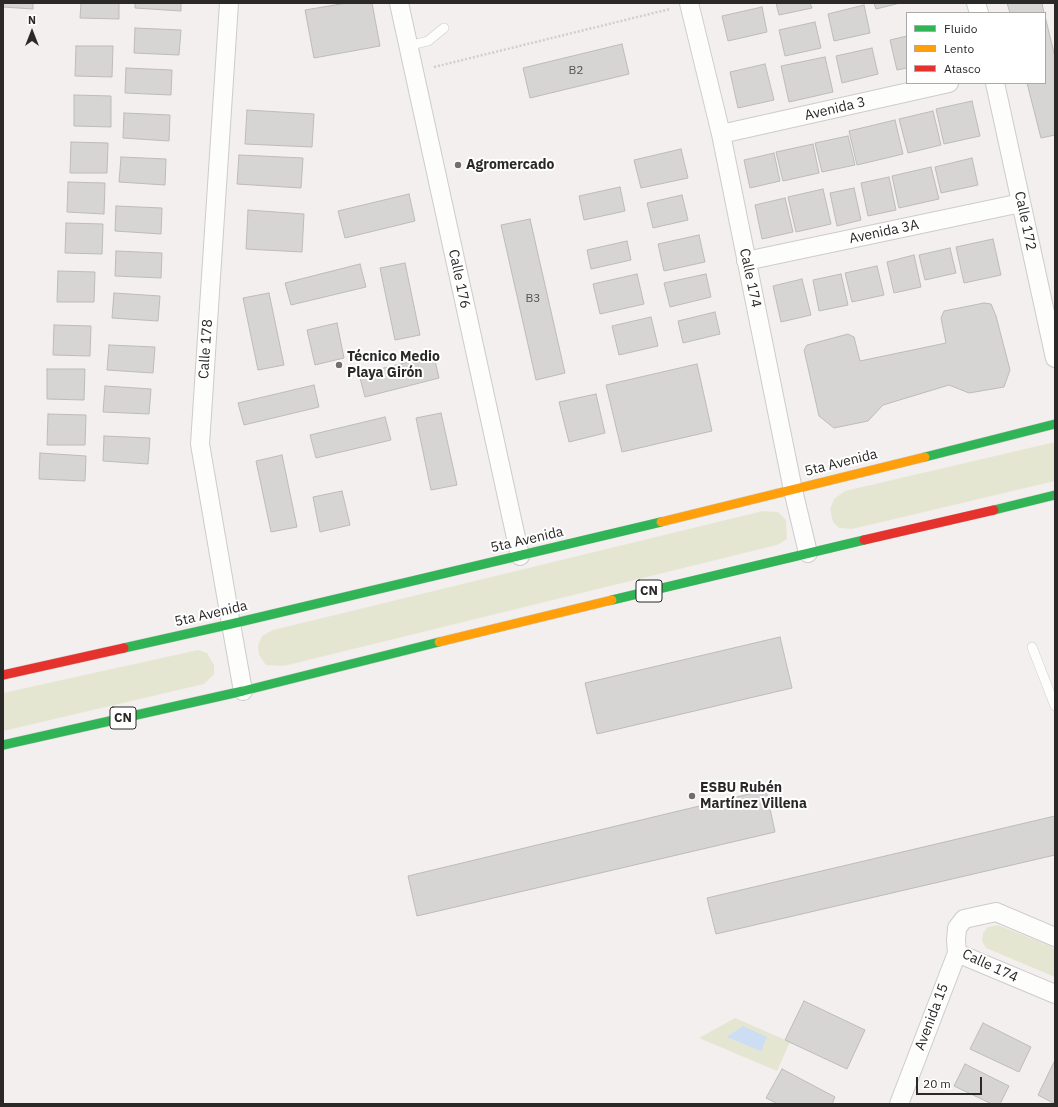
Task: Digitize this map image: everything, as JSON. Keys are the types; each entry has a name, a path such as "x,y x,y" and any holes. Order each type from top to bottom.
{"highway":[{"name":"5ta Avenida","path":"3,675 231,624 520,556 793,490 1055,424"},
{"name":"CN","path":"3,745 244,691 544,616 1055,496"}],"street":[{"name":"Calle 178","path":"228,3 200,444 244,691"},
{"name":"Calle 176","path":"399,3 520,556"},
{"name":"Calle 174","path":"689,3 721,134 793,490 808,553"},
{"name":"Avenida 3","path":"721,134 945,84"},
{"name":"Calle 172","path":"995,84 1055,358"},
{"name":"Avenida 3A","path":"746,261 1021,203"},
{"name":"Calle 174","path":"1055,937 996,912 964,919 957,928 956,940 957,953 1055,994"},
{"name":"Avenida 15","path":"899,1104 957,953"}],"lane":[{"path":"408,46 428,41 444,28"},
{"path":"1032,647 1055,706"}],"path":[{"path":"414,72 689,3"}],"green space":[{"path":"1055,442 1055,481 852,529 839,528 833,522 830,509 834,499 845,491"},
{"path":"763,511 778,512 786,520 787,539 777,545 284,666 266,665 259,655 258,646 262,636 273,630"},
{"path":"198,650 207,653 214,665 214,674 204,684 3,731 3,693"},
{"path":"998,925 1055,948 1055,977 986,948 982,941 983,933 988,927"},
{"path":"735,1018 790,1042 777,1071 699,1038"}],"water":[{"path":"743,1026 767,1037 761,1051 727,1037"}],"building":[{"path":"3,3 33,3 33,9 3,7"},
{"path":"81,3 119,3 119,19 80,18"},
{"path":"135,3 181,3 181,11 135,8"},
{"path":"347,3 372,3 380,46 314,58 305,10"},
{"path":"776,3 810,3 812,8 779,15"},
{"path":"874,3 900,3 876,9"},
{"path":"1007,3 1042,3 1044,12 1010,12"},
{"path":"864,5 870,33 834,41 828,14"},
{"path":"762,7 767,32 728,41 722,16"},
{"path":"1046,20 1055,57 1055,135 1041,138 1027,84 1046,84"},
{"path":"815,22 821,48 785,56 779,30"},
{"path":"135,28 181,30 179,55 134,53"},
{"path":"906,36 906,68 897,70 890,40"},
{"path":"622,44 629,74 530,98 523,68"},
{"path":"76,46 113,46 112,77 75,76"},
{"path":"872,48 878,74 842,83 836,56"},
{"path":"825,57 833,92 789,102 781,66"},
{"path":"765,64 774,100 738,108 730,72"},
{"path":"126,68 172,70 171,95 125,93"},
{"path":"74,95 111,96 111,127 74,126"},
{"path":"972,101 980,136 944,144 936,109"},
{"path":"247,110 314,114 312,147 245,144"},
{"path":"933,111 941,145 908,153 899,119"},
{"path":"124,113 170,115 169,141 123,138"},
{"path":"895,120 903,154 857,165 849,131"},
{"path":"848,136 855,165 822,172 815,143"},
{"path":"71,142 108,143 107,173 70,173"},
{"path":"813,144 819,173 783,181 776,152"},
{"path":"681,149 688,178 641,188 634,160"},
{"path":"774,153 780,181 750,188 744,160"},
{"path":"239,155 303,158 301,188 237,184"},
{"path":"121,157 166,159 165,185 119,182"},
{"path":"972,158 978,185 941,193 935,167"},
{"path":"931,167 939,199 899,208 892,176"},
{"path":"889,177 896,210 868,216 861,183"},
{"path":"68,182 105,183 104,214 67,212"},
{"path":"620,187 625,211 584,220 579,196"},
{"path":"854,188 861,220 837,226 830,193"},
{"path":"823,189 831,224 796,232 788,197"},
{"path":"409,194 415,221 345,238 338,211"},
{"path":"682,195 688,220 653,228 647,203"},
{"path":"785,198 793,232 762,239 755,205"},
{"path":"116,206 162,208 161,234 115,231"},
{"path":"248,210 304,214 302,252 246,249"},
{"path":"530,219 565,373 536,380 501,225"},
{"path":"66,223 103,224 102,254 65,253"},
{"path":"699,235 705,262 664,271 658,244"},
{"path":"993,239 1001,275 964,283 956,247"},
{"path":"627,241 631,260 591,269 587,250"},
{"path":"950,248 956,273 925,280 919,255"},
{"path":"116,251 162,253 161,278 115,276"},
{"path":"914,255 921,287 894,293 887,262"},
{"path":"405,263 420,335 395,340 380,268"},
{"path":"360,264 366,287 291,305 285,283"},
{"path":"877,266 884,295 852,302 845,273"},
{"path":"58,271 95,272 94,302 57,302"},
{"path":"637,274 644,304 600,314 593,284"},
{"path":"706,274 711,297 670,307 664,283"},
{"path":"841,274 848,305 819,311 813,280"},
{"path":"802,279 811,315 781,322 773,286"},
{"path":"114,293 160,296 158,321 112,318"},
{"path":"269,293 284,365 258,370 243,298"},
{"path":"984,303 991,304 996,316 1010,370 1004,387 969,393 949,385 883,405 868,421 834,428 819,416 804,350 807,345 848,334 854,337 860,361 946,343 941,318 944,311"},
{"path":"715,312 720,334 683,343 678,321"},
{"path":"651,317 658,346 619,355 612,326"},
{"path":"337,323 344,358 315,365 307,330"},
{"path":"54,325 91,326 90,356 53,355"},
{"path":"109,345 155,347 153,373 107,370"},
{"path":"434,356 439,378 365,397 359,374"},
{"path":"697,364 712,431 622,452 606,385"},
{"path":"47,369 85,369 84,400 47,399"},
{"path":"314,385 319,407 244,425 238,403"},
{"path":"105,386 151,389 149,414 103,412"},
{"path":"596,394 605,433 569,442 559,402"},
{"path":"441,413 457,485 431,490 416,418"},
{"path":"48,414 86,415 85,445 47,445"},
{"path":"385,417 391,440 316,458 310,435"},
{"path":"104,436 150,438 148,464 103,461"},
{"path":"40,453 86,456 85,481 39,479"},
{"path":"282,455 297,527 271,532 256,461"},
{"path":"342,491 350,525 320,532 313,497"},
{"path":"780,637 792,688 597,734 585,683"},
{"path":"766,790 775,832 417,916 408,876"},
{"path":"1055,816 1055,855 716,934 707,898"},
{"path":"804,1001 865,1030 847,1069 785,1040"},
{"path":"983,1023 1031,1047 1019,1072 970,1049"},
{"path":"1055,1060 1055,1104 1038,1095"},
{"path":"965,1064 1009,1086 1000,1104 992,1104 954,1086"},
{"path":"782,1069 835,1097 832,1104 778,1104 766,1098"}],"traffic: fast":[{"path":"925,457 1055,424"},
{"path":"994,510 1055,495"},
{"path":"124,648 661,522"},
{"path":"612,600 864,540"},
{"path":"3,745 243,691 439,642"}],"traffic: slow":[{"path":"661,522 925,457"},
{"path":"439,642 612,600"}],"traffic: jam":[{"path":"864,540 994,510"},
{"path":"3,675 124,648"}],"place":[{"name":"Agromercado","path":"458,165"},
{"name":"Técnico Medio Playa Girón","path":"339,365"},
{"name":"ESBU Rubén Martínez Villena","path":"692,796"}]}
